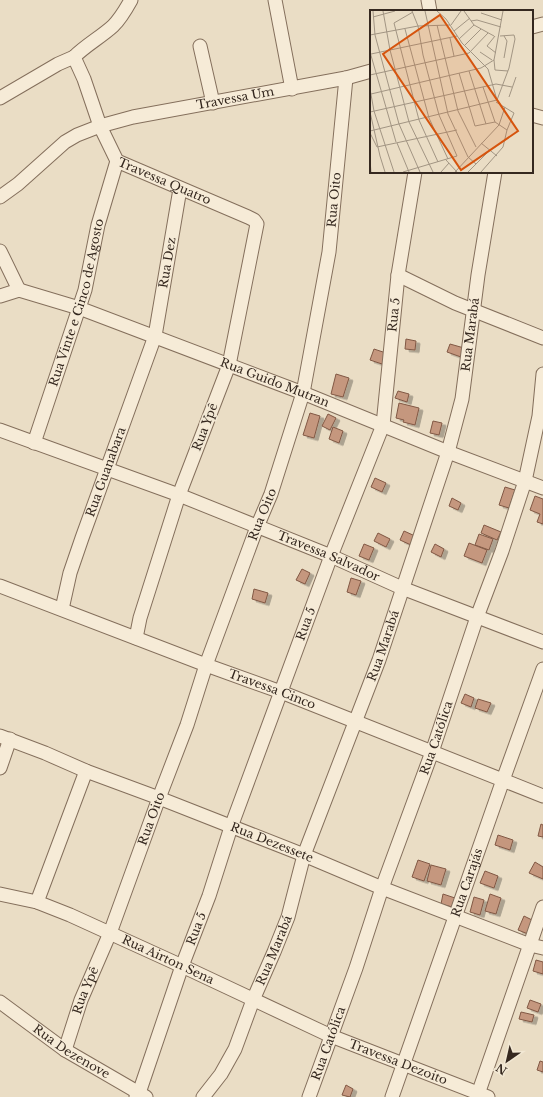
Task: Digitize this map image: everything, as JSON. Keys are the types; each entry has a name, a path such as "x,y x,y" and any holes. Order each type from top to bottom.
{"street":[{"path":"0,98 58,64 74,57 82,49 115,25 124,14 131,0"},
{"path":"277,0 292,88"},
{"path":"428,0 430,10"},
{"path":"533,27 543,24"},
{"path":"200,46 213,103"},
{"name":"Travessa Quatro","path":"74,57 84,79 100,126 117,161 248,217"},
{"name":"Travessa Um","path":"0,197 18,184 65,142 77,135 100,126 133,117 346,78 370,71"},
{"name":"Rua Oito","path":"110,933 187,725 206,665 257,527 271,494 303,393 329,252 346,78"},
{"path":"533,115 543,118"},
{"name":"Rua Vinte e Cinco de Agosto","path":"34,443 85,290 98,224 117,161"},
{"name":"Rua 5","path":"140,1096 182,966 209,896 231,827 332,556 383,425 398,275 415,173"},
{"name":"Rua Marabá","path":"203,1097 227,1064 288,917 304,855 379,660 448,452 462,399 495,173"},
{"name":"Rua Dez","path":"155,336 180,189"},
{"name":"Rua Ypê","path":"136,638 140,618 179,495 229,365 257,226 254,220 248,217"},
{"path":"0,251 19,290 1,298"},
{"path":"398,275 474,310 543,338"},
{"name":"Rua Guido Mutran","path":"19,290 79,308 155,336 543,488"},
{"name":"Rua Guanabara","path":"62,609 70,573 106,469 155,336"},
{"name":"Rua Católica","path":"309,1097 356,968 382,888 432,752 477,617 502,551 525,481 538,416 543,374"},
{"name":"Travessa Salvador","path":"0,430 179,495 332,556 402,588 543,642"},
{"name":"Travessa Cinco","path":"0,586 356,721 543,796"},
{"name":"Rua Carajás","path":"392,1097 402,1065 543,669"},
{"path":"0,768 5,737"},
{"name":"Rua Dezessete","path":"5,737 86,771 304,855 382,888 530,945 543,948"},
{"path":"37,902 86,771"},
{"name":"Rua Airton Sena","path":"0,894 37,902 70,915 331,1036"},
{"path":"481,1096 543,907"},
{"name":"Rua Ypê","path":"65,1050 81,1000 110,933"},
{"name":"Rua Dezenove","path":"0,1002 65,1050 140,1096"},
{"name":"Travessa Dezoito","path":"331,1036 481,1096"}],"building":[{"path":"406,339 416,341 415,350 405,349"},
{"path":"450,344 464,348 461,357 447,352"},
{"path":"374,349 386,353 382,364 370,360"},
{"path":"336,374 349,378 343,397 331,394"},
{"path":"398,391 409,394 407,402 395,398"},
{"path":"399,403 419,408 415,425 403,422 404,420 396,418"},
{"path":"310,413 320,416 314,438 303,435"},
{"path":"328,414 336,418 330,430 322,426"},
{"path":"433,421 442,423 439,435 430,433"},
{"path":"333,427 343,431 339,443 329,439"},
{"path":"375,478 386,483 382,492 371,487"},
{"path":"505,487 515,490 509,508 499,505"},
{"path":"535,496 543,499 543,524 537,522 540,514 530,510"},
{"path":"452,498 461,503 458,510 449,506"},
{"path":"484,525 501,532 497,540 481,533"},
{"path":"404,531 415,536 411,545 400,540"},
{"path":"378,533 390,539 386,547 374,541"},
{"path":"479,534 493,539 489,550 475,545"},
{"path":"469,543 487,550 482,563 464,556"},
{"path":"364,544 374,548 369,560 359,556"},
{"path":"435,544 444,549 441,557 431,552"},
{"path":"302,569 310,573 305,584 296,580"},
{"path":"351,578 361,581 356,595 347,592"},
{"path":"254,589 268,593 265,603 252,599"},
{"path":"465,694 474,698 471,707 461,703"},
{"path":"478,699 491,703 487,712 475,708"},
{"path":"541,824 543,825 543,837 538,836"},
{"path":"498,835 513,840 510,850 495,845"},
{"path":"418,860 430,864 424,881 412,877"},
{"path":"535,862 543,867 543,879 529,873"},
{"path":"431,865 446,869 441,885 427,881"},
{"path":"485,871 498,876 494,888 480,883"},
{"path":"443,894 458,899 456,908 441,904"},
{"path":"490,894 501,898 496,914 485,911"},
{"path":"474,897 484,900 480,915 470,912"},
{"path":"524,916 534,921 528,934 518,930"},
{"path":"536,960 543,962 543,974 533,971"},
{"path":"530,1000 541,1004 538,1012 527,1008"},
{"path":"521,1012 534,1015 532,1022 519,1019"},
{"path":"540,1061 543,1062 543,1072 537,1070"},
{"path":"346,1085 353,1089 350,1097 342,1095"}]}
